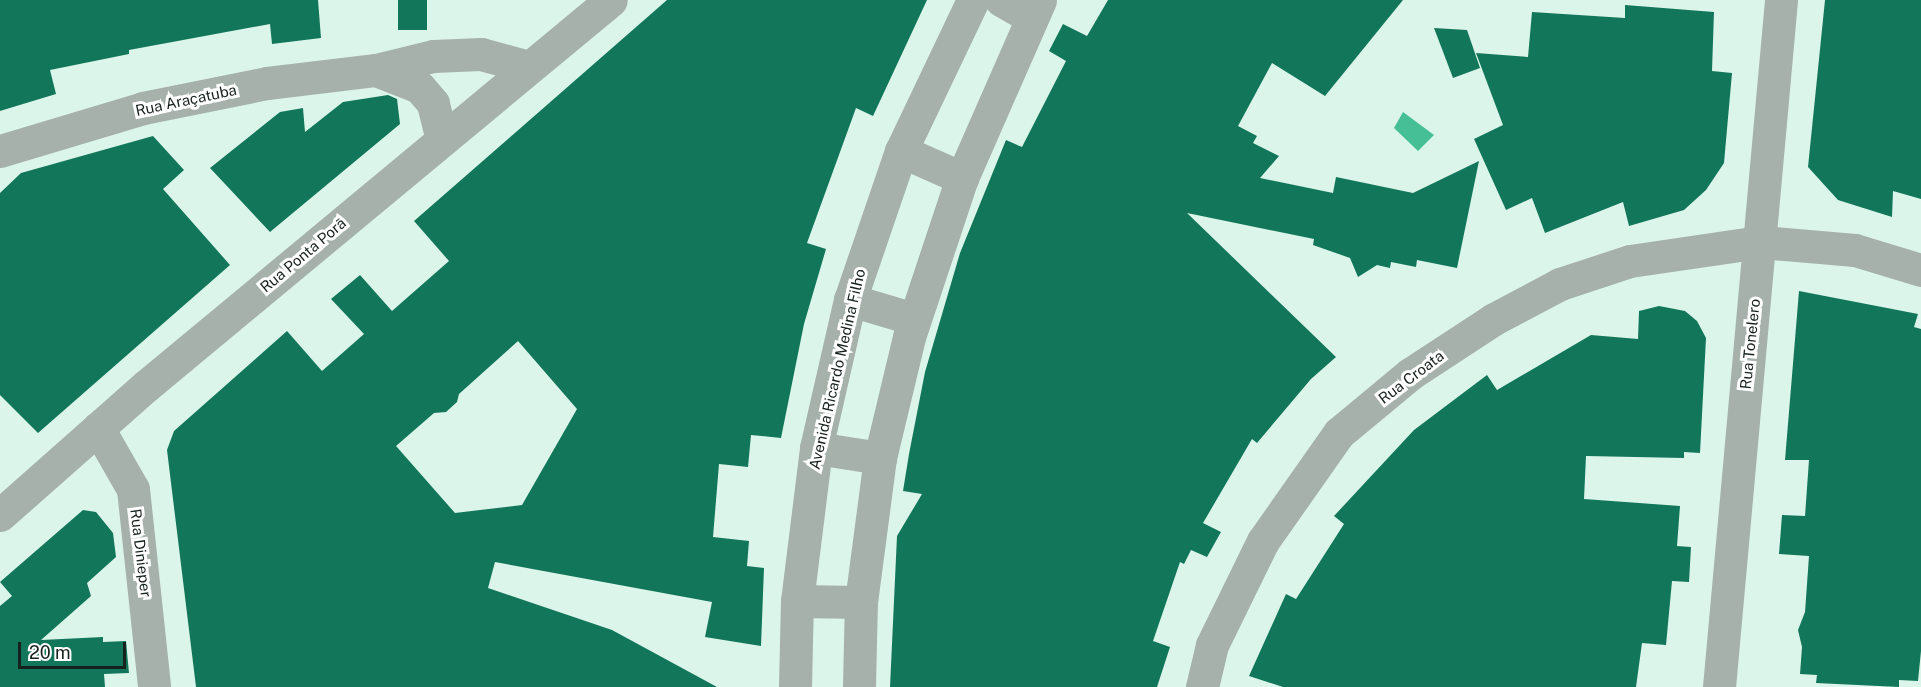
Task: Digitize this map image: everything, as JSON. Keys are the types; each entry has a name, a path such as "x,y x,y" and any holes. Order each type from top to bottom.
{"street":[{"name":"Rua Ponta Porã","path":"0,515 98,428 611,0"},
{"name":"Avenida Ricardo Medina Filho","path":"795,687 797,601 816,448 850,300 901,151 973,0"},
{"path":"859,687 861,602 879,458 914,319 962,178 1036,9 1001,0"},
{"name":"Rua Tonelero","path":"1719,687 1761,242 1781,0"},
{"name":"Rua Araçatuba","path":"0,151 143,108 267,83 376,70 433,56 481,54 529,67"},
{"name":"Rua Araçatuba","path":"376,70 419,87 433,103 442,140"},
{"path":"901,151 962,178"},
{"name":"Rua Croata","path":"1202,687 1212,645 1263,541 1339,433 1410,374 1494,319 1560,284 1630,261 1761,242 1855,250 1921,270"},
{"path":"850,300 914,319"},
{"name":"Rua Dinieper","path":"98,428 133,489 154,687"},
{"path":"816,448 879,458"},
{"path":"797,601 861,602"}],"shaded area":[{"path":"1403,112 1434,135 1418,151 1394,128"}],"building":[{"path":"0,0 318,0 321,38 272,44 270,24 129,50 129,54 50,70 56,94 0,111"},
{"path":"398,0 427,0 427,30 398,30"},
{"path":"667,0 927,0 873,116 856,108 807,243 826,249 804,324 781,438 751,435 748,467 719,464 713,537 749,541 747,566 764,568 761,646 705,637 712,602 495,562 488,588 612,630 717,687 196,687 167,450 174,431 287,331 322,371 364,334 331,299 360,275 392,311 449,261 414,221","holes":["518,341 577,409 522,505 455,513 396,446 434,413 446,412 457,402 459,394"]},
{"path":"1108,0 1403,0 1325,96 1272,63 1238,126 1257,136 1253,143 1279,156 1260,178 1333,193 1336,177 1413,193 1479,161 1457,268 1417,260 1416,267 1391,262 1390,268 1377,265 1358,277 1350,258 1313,245 1314,239 1187,213 1336,357 1311,379 1257,443 1252,439 1203,523 1221,532 1207,557 1191,550 1184,564 1180,562 1153,641 1170,647 1157,687 890,687 897,536 922,494 903,491 925,372 960,253 1006,140 1022,147 1066,61 1049,51 1063,24 1087,36"},
{"path":"1825,0 1921,0 1921,199 1893,191 1892,217 1838,200 1808,167"},
{"path":"1625,5 1714,12 1712,71 1732,73 1724,163 1706,190 1684,210 1629,226 1623,202 1545,233 1532,198 1506,210 1474,139 1503,125 1476,53 1528,57 1532,12 1625,18"},
{"path":"1434,28 1467,30 1480,68 1453,78"},
{"path":"388,95 397,99 400,124 270,232 210,168 280,112 303,108 305,132 343,102"},
{"path":"153,136 184,170 163,189 230,265 38,433 0,395 0,193 21,173"},
{"path":"1799,291 1918,314 1914,327 1921,329 1921,651 1918,681 1899,680 1899,687 1816,683 1817,675 1800,674 1802,647 1798,630 1805,612 1809,556 1779,554 1782,515 1805,516 1809,460 1785,460"},
{"path":"1659,306 1685,311 1697,321 1706,338 1700,453 1684,452 1684,458 1586,456 1584,499 1680,506 1677,546 1691,547 1689,582 1672,581 1666,645 1642,643 1636,687 1283,687 1249,676 1286,594 1296,599 1344,524 1334,516 1414,430 1487,375 1497,390 1591,335 1638,339 1639,311"},
{"path":"83,510 96,512 113,533 116,557 87,583 91,596 41,640 103,637 103,642 126,641 129,673 104,674 105,687 0,687 0,606 12,596 0,582"}]}
